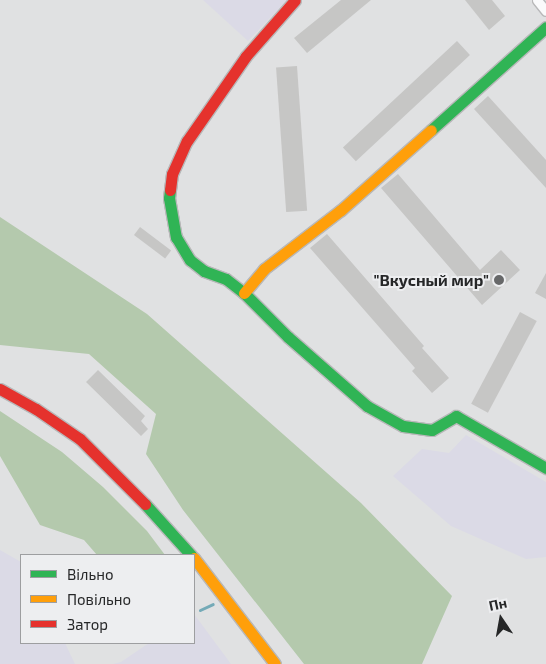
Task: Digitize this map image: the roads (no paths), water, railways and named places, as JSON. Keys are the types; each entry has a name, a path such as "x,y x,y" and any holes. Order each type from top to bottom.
{"main road":[{"path":"296,0 246,56 187,140 172,174 169,198 176,237 190,260 204,271 226,279 244,293 288,337 367,406 402,426 432,430 456,416 546,468"},
{"path":"244,293 264,269 341,210 546,28"},
{"path":"0,389 36,409 80,439 141,499 190,554"},
{"path":"195,559 275,664"}],"street":[{"path":"537,0 546,11"}],"waterway":[{"path":"200,610 213,604"}],"place":[{"name":"\"Вкусный мир\"","path":"499,280"}]}
